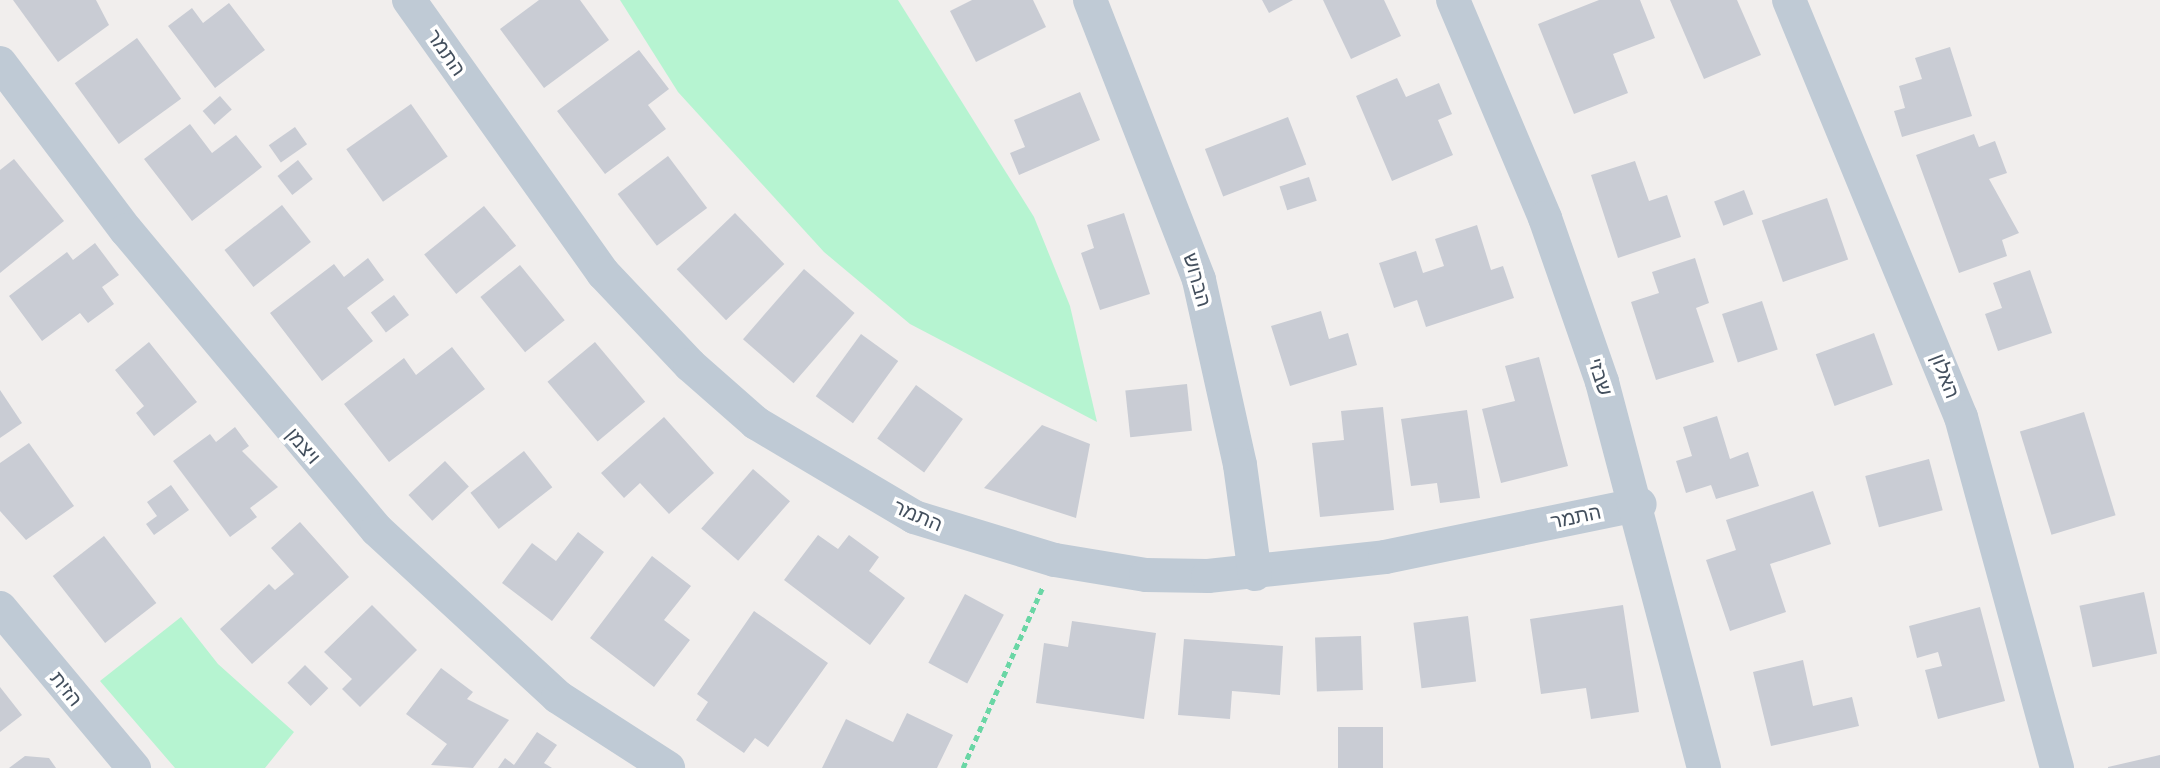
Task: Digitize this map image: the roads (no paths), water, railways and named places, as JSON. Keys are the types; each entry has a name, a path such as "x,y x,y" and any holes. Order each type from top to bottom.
{"street":[{"name":"התמר","path":"409,0 603,273 756,423 914,517 1055,560 1146,575 1255,574 1385,557 1640,504"},
{"name":"הברוש","path":"1090,0 1199,280 1240,465 1255,574"},
{"name":"שבזי","path":"1453,0 1545,218 1640,504 1704,768"},
{"name":"האלון","path":"1789,0 1961,417 2057,768"},
{"name":"ויצמן","path":"0,63 225,354 377,530 558,697 668,768"},
{"name":"הזית","path":"0,608 134,768"}]}
